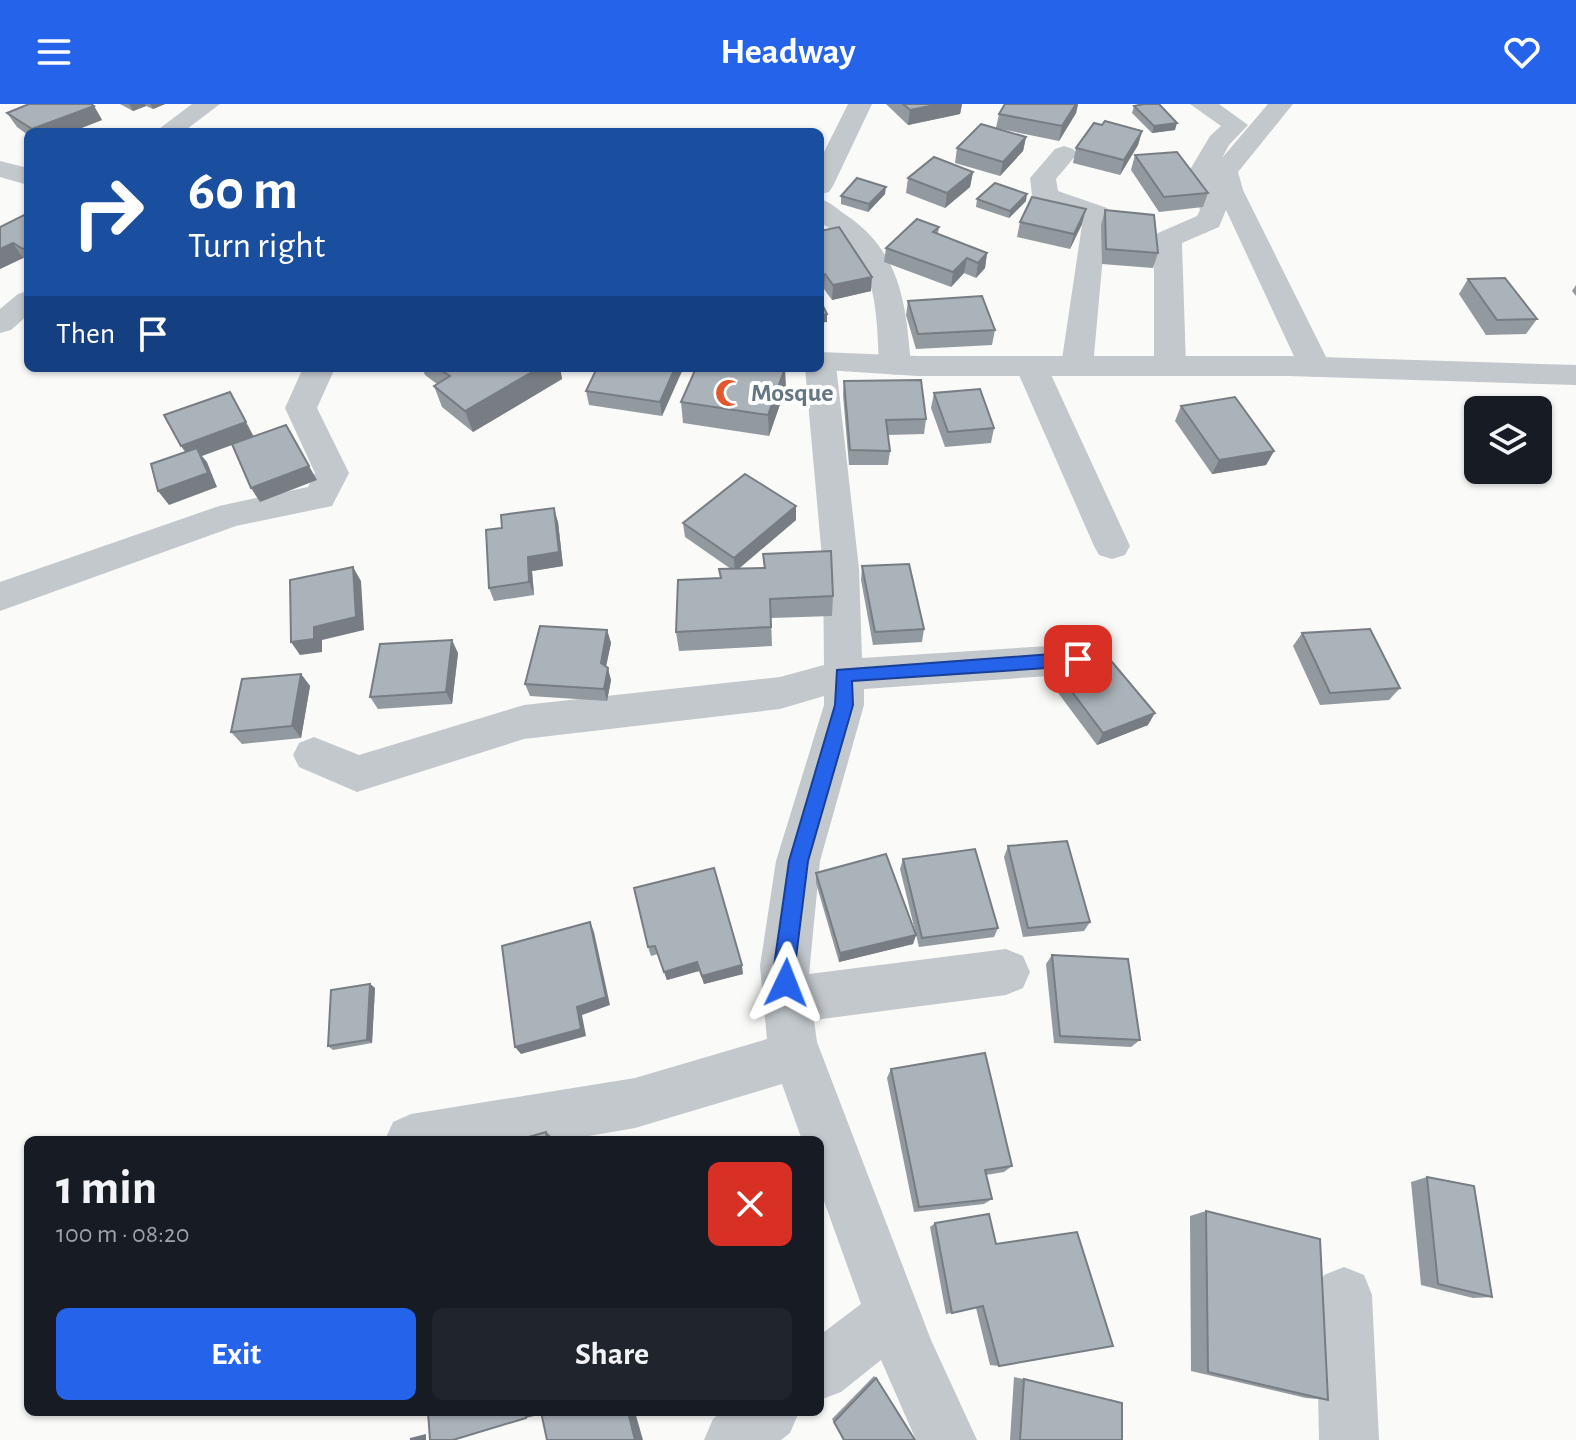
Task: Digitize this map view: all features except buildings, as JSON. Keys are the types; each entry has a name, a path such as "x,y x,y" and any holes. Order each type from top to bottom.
{"street":[{"path":"173,128 208,104"},
{"path":"824,178 860,104"},
{"path":"1170,366 1168,239 1209,221 1213,210 1201,173 1219,141 1236,125 1202,104"},
{"path":"1281,104 1225,171 1230,190 1315,367"},
{"path":"1064,154 1043,178 1045,195 1097,214 1089,256 1077,366"},
{"path":"0,169 24,176"},
{"path":"824,212 857,235 871,253 885,281 892,312 895,365"},
{"path":"0,324 24,303"},
{"path":"824,363 1315,367 1576,375"},
{"path":"1031,366 1112,546"},
{"path":"0,597 231,515 320,497 332,473 301,408 317,372"},
{"path":"821,372 841,569 844,705 798,861 784,966 792,1042 893,1314 947,1440"},
{"path":"314,755 357,774 524,722 780,693 843,675 1078,659"},
{"path":"788,1000 1006,972"},
{"path":"435,1136 635,1103 797,1055"},
{"path":"1344,1295 1349,1440"},
{"path":"824,1368 893,1314"},
{"path":"734,1440 764,1416"}],"place":[{"name":"Mosque","path":"729,393"}],"route":[{"path":"786,983 784,966 798,861 844,705 843,675 1078,659"}]}
